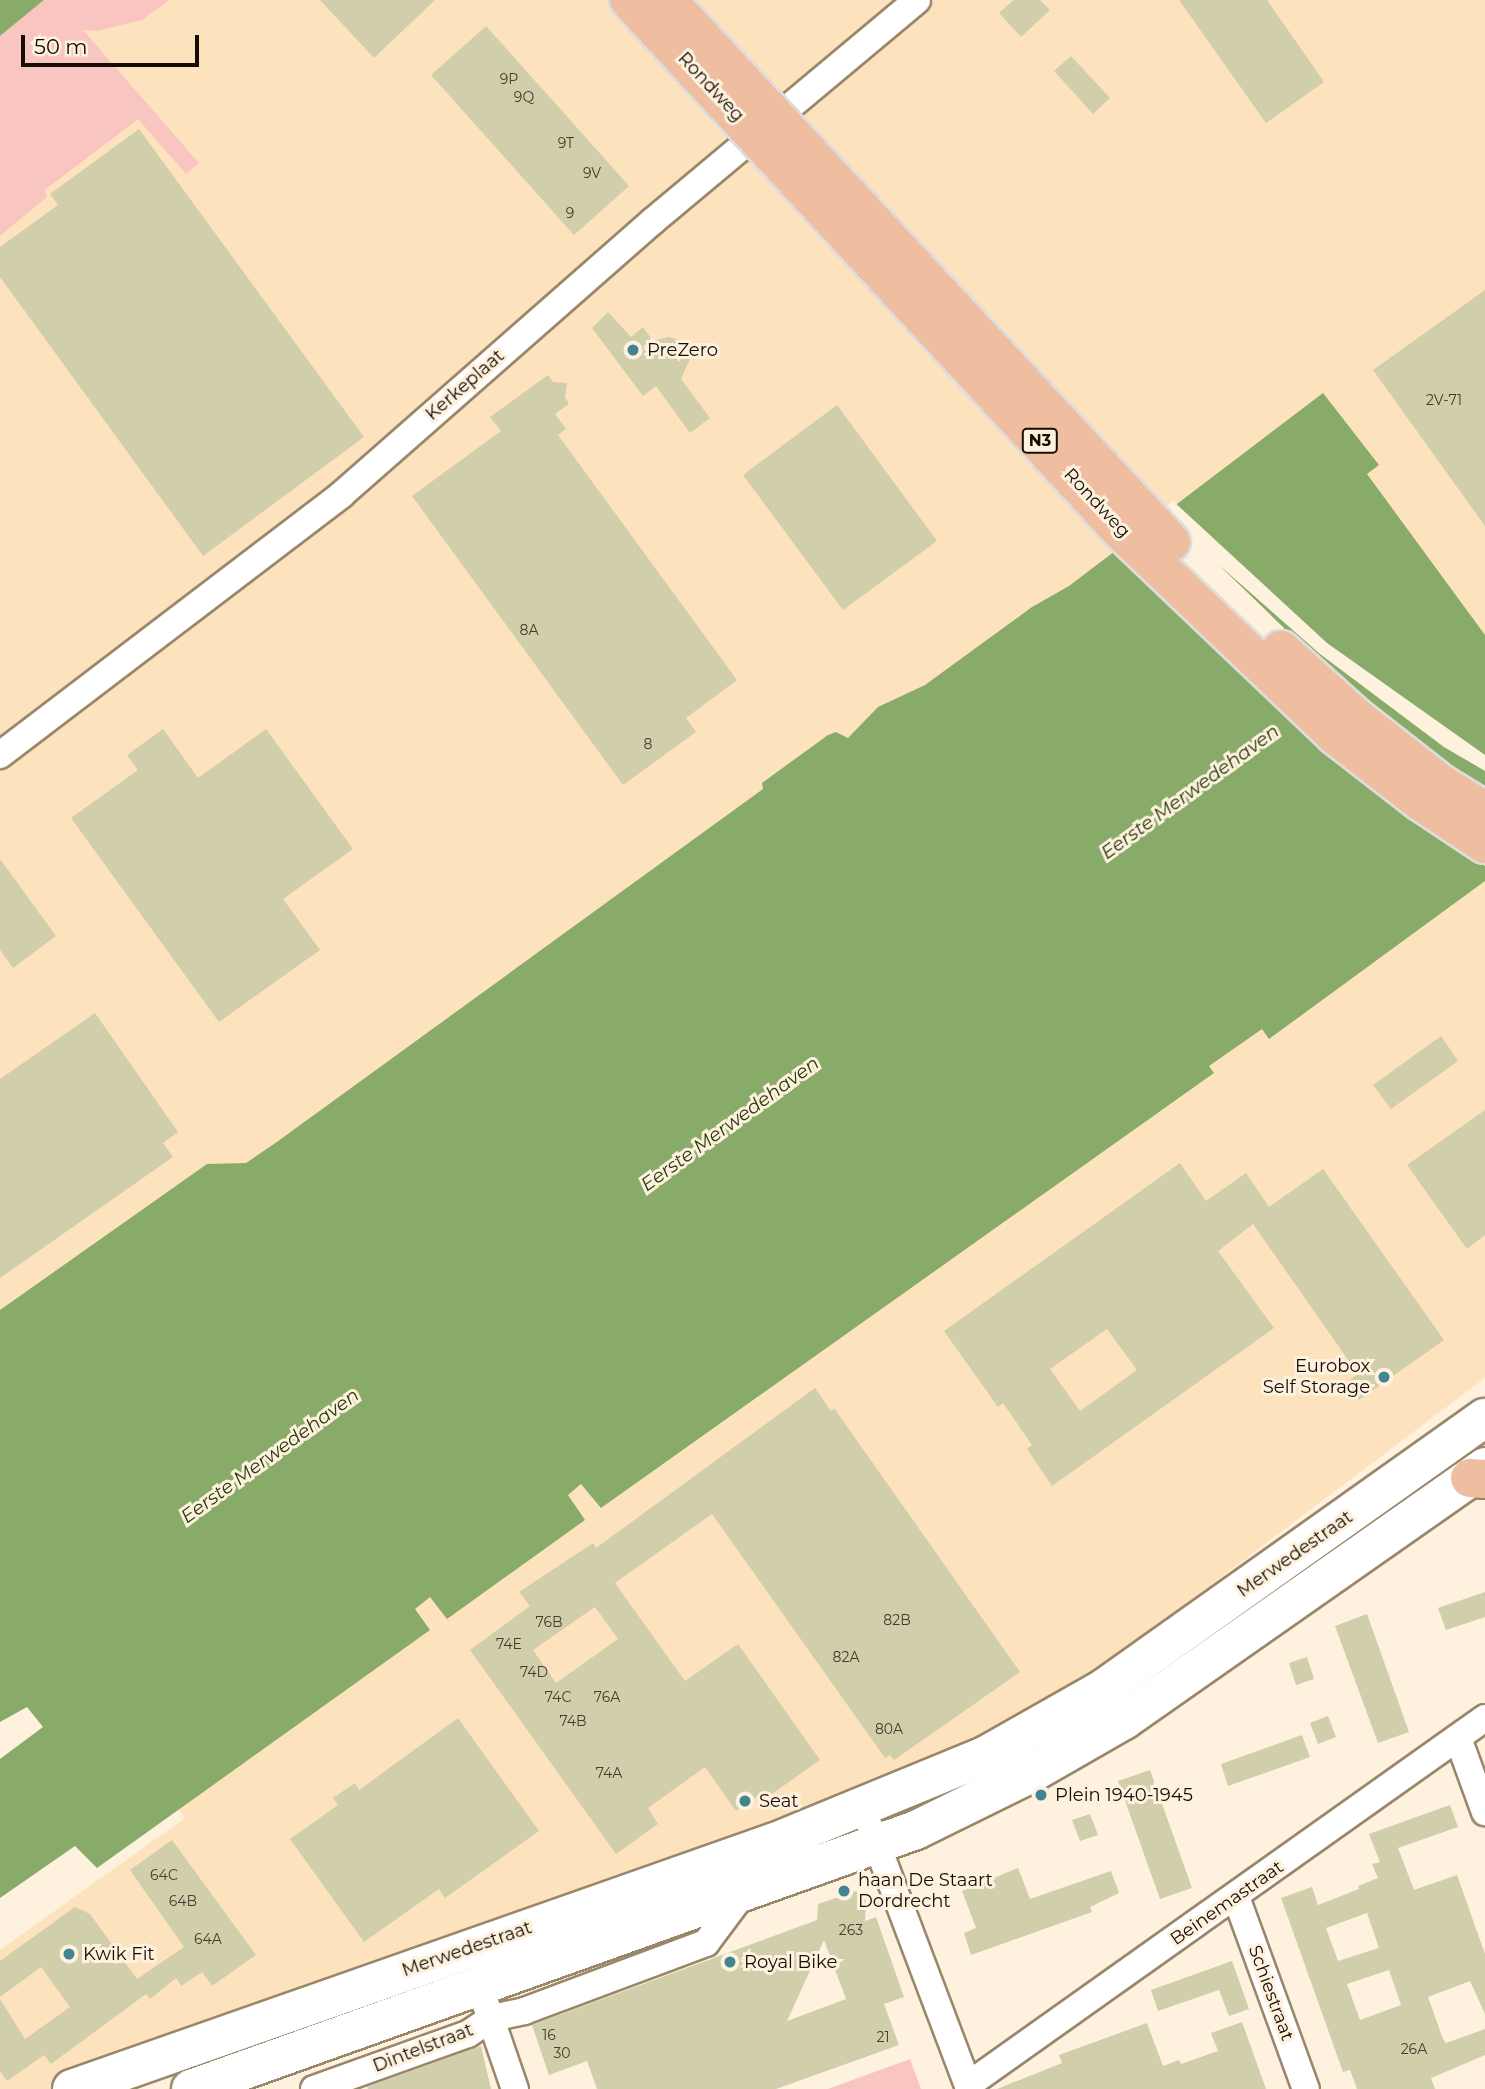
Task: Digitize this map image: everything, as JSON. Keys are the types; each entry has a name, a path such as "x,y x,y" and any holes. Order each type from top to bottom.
{"main road":[{"name":"Rondweg","path":"629,0 1161,569 1335,735 1420,801 1485,844"},
{"name":"Rondweg","path":"667,0 962,314 1143,515 1291,660 1358,719 1441,785 1485,811"},
{"name":"Merwedestraat","path":"72,2089 861,1810 985,1756 1485,1418"},
{"path":"191,2089 485,2002 744,1892 878,1844 1028,1775 1124,1720 1480,1475"}],"street":[{"name":"Kerkeplaat","path":"0,755 341,495 653,221 917,0"},
{"path":"1097,1681 1124,1720"},
{"name":"Beinemastraat","path":"969,2087 1485,1718"},
{"path":"1458,1738 1485,1812"},
{"path":"861,1810 878,1844 969,2087"},
{"name":"Schiestraat","path":"1236,1897 1306,2089"},
{"path":"485,2002 515,2089"},
{"name":"Dintelstraat","path":"314,2089 468,2034 485,2002"}],"shaded area":[{"path":"44,0 169,0 142,20 97,31 83,30 199,163 186,174 138,119 45,190 47,197 0,236 0,36"},
{"path":"94,0 1485,0 1485,1378 895,1823 106,2089 0,2089 0,1950 185,1818 62,1658 0,1564 0,75"},
{"path":"910,2059 921,2089 828,2089"}],"water":[{"path":"0,0 44,0 0,36"},
{"name":"Eerste Merwedehaven","path":"1323,393 1379,465 1367,474 1485,635 1485,881 1269,1039 1262,1029 1209,1066 1214,1073 601,1508 581,1484 568,1495 585,1520 447,1619 430,1597 415,1609 430,1630 97,1868 75,1846 0,1898 0,1759 43,1727 27,1707 0,1722 0,1310 207,1164 246,1163 274,1144 763,789 762,783 828,735 836,732 848,738 878,707 925,685 1032,607 1069,586"}],"pier":[{"path":"1173,501 1327,643 1485,755 1485,771 1444,747 1320,654 1218,564 1347,689 1485,796 1485,866 1368,786 1315,741 1114,549"}],"building":[{"path":"320,0 435,0 374,58"},
{"path":"1014,0 1040,0 1050,10 1021,37 999,13"},
{"path":"1179,0 1267,0 1324,82 1266,123"},
{"path":"486,26 629,186 574,235 431,75"},
{"path":"1071,56 1110,98 1093,114 1054,71"},
{"path":"139,129 364,437 203,556 0,277 0,247 58,205 50,194"},
{"path":"1485,290 1485,526 1373,370"},
{"path":"608,312 631,337 643,327 653,341 669,337 683,341 690,359 681,379 710,418 690,433 656,386 643,396 592,328"},
{"path":"548,375 553,382 567,383 565,397 569,404 555,414 566,429 558,435 737,680 686,718 696,732 623,785 412,496 501,431 490,417"},
{"path":"837,405 937,541 843,610 743,475"},
{"path":"163,729 198,778 266,729 353,849 283,899 320,950 219,1022 71,818 138,770 127,755"},
{"path":"0,859 56,936 13,968 0,950"},
{"path":"95,1013 178,1132 163,1143 173,1157 0,1278 0,1079"},
{"path":"1441,1036 1458,1061 1391,1109 1373,1085"},
{"path":"1485,1110 1485,1235 1467,1249 1407,1165"},
{"path":"1180,1163 1206,1201 1246,1173 1269,1207 1323,1169 1444,1340 1359,1400 1347,1382 1358,1374 1253,1224 1218,1251 1274,1328 1052,1486 1027,1449 1032,1445 1003,1403 998,1407 944,1331","holes":["1107,1329 1137,1370 1080,1411 1050,1369"]},
{"path":"815,1388 831,1411 834,1408 1020,1672 894,1760 890,1755 885,1758 712,1514 615,1583 685,1681 738,1644 820,1760 762,1801 758,1796 736,1811 705,1767 648,1808 658,1824 616,1854 470,1650 530,1606 519,1592 593,1543 596,1548","holes":["595,1607 618,1639 556,1683 533,1650"]},
{"path":"1485,1592 1485,1617 1446,1630 1438,1608"},
{"path":"1367,1614 1409,1732 1378,1743 1335,1626"},
{"path":"1307,1657 1314,1679 1296,1685 1289,1663"},
{"path":"1328,1716 1336,1737 1318,1744 1310,1723"},
{"path":"458,1718 539,1831 445,1898 439,1889 364,1942 290,1839 338,1805 333,1798 355,1783 359,1790"},
{"path":"1302,1735 1310,1757 1228,1786 1221,1764"},
{"path":"1150,1770 1192,1888 1160,1899 1118,1781"},
{"path":"1450,1805 1458,1827 1398,1848 1414,1890 1457,1875 1485,1954 1485,2014 1470,1981 1428,1997 1446,2043 1485,2029 1485,2055 1431,2078 1435,2089 1357,2089 1350,2070 1343,2072 1281,1898 1312,1887 1318,1905 1359,1889 1358,1886 1378,1878 1372,1864 1380,1862 1369,1834","holes":["1367,1913 1379,1948 1338,1961 1326,1928","1389,1970 1401,2005 1360,2020 1347,1984"]},
{"path":"1090,1814 1098,1835 1080,1841 1072,1820"},
{"path":"172,1840 256,1955 212,1986 202,1972 181,1986 176,1978 150,1999 146,1994 51,2064 44,2055 7,2081 0,2071 0,1999 25,2039 70,2007 41,1967 0,1997 0,1961 75,1907 90,1914 137,1979 184,1947 130,1870"},
{"path":"1018,1868 1030,1899 1111,1871 1119,1893 1090,1907 1092,1912 971,1955 964,1933 976,1928 962,1891"},
{"path":"856,1891 866,1900 865,1921 876,1917 904,1997 884,2004 899,2045 776,2089 597,2089 587,2061 549,2075 532,2025 817,1920 818,1904","holes":["824,1940 846,1999 787,2021"]},
{"path":"1232,1961 1249,2009 1229,2016 1219,1990 1158,2011 1151,1990"},
{"path":"1242,2022 1266,2089 997,2089 1062,2063 1059,2055 1147,2023 1163,2066 1179,2060 1181,2064 1218,2051 1211,2033"},
{"path":"481,2046 491,2089 367,2087"}],"place":[{"name":"PreZero","path":"633,350"},
{"name":"Eurobox Self Storage","path":"1384,1377"},
{"name":"Plein 1940-1945","path":"1041,1795"},
{"name":"Seat","path":"745,1801"},
{"name":"haan De Staart Dordrecht","path":"844,1891"},
{"name":"Kwik Fit","path":"69,1954"},
{"name":"Royal Bike","path":"730,1962"}]}
